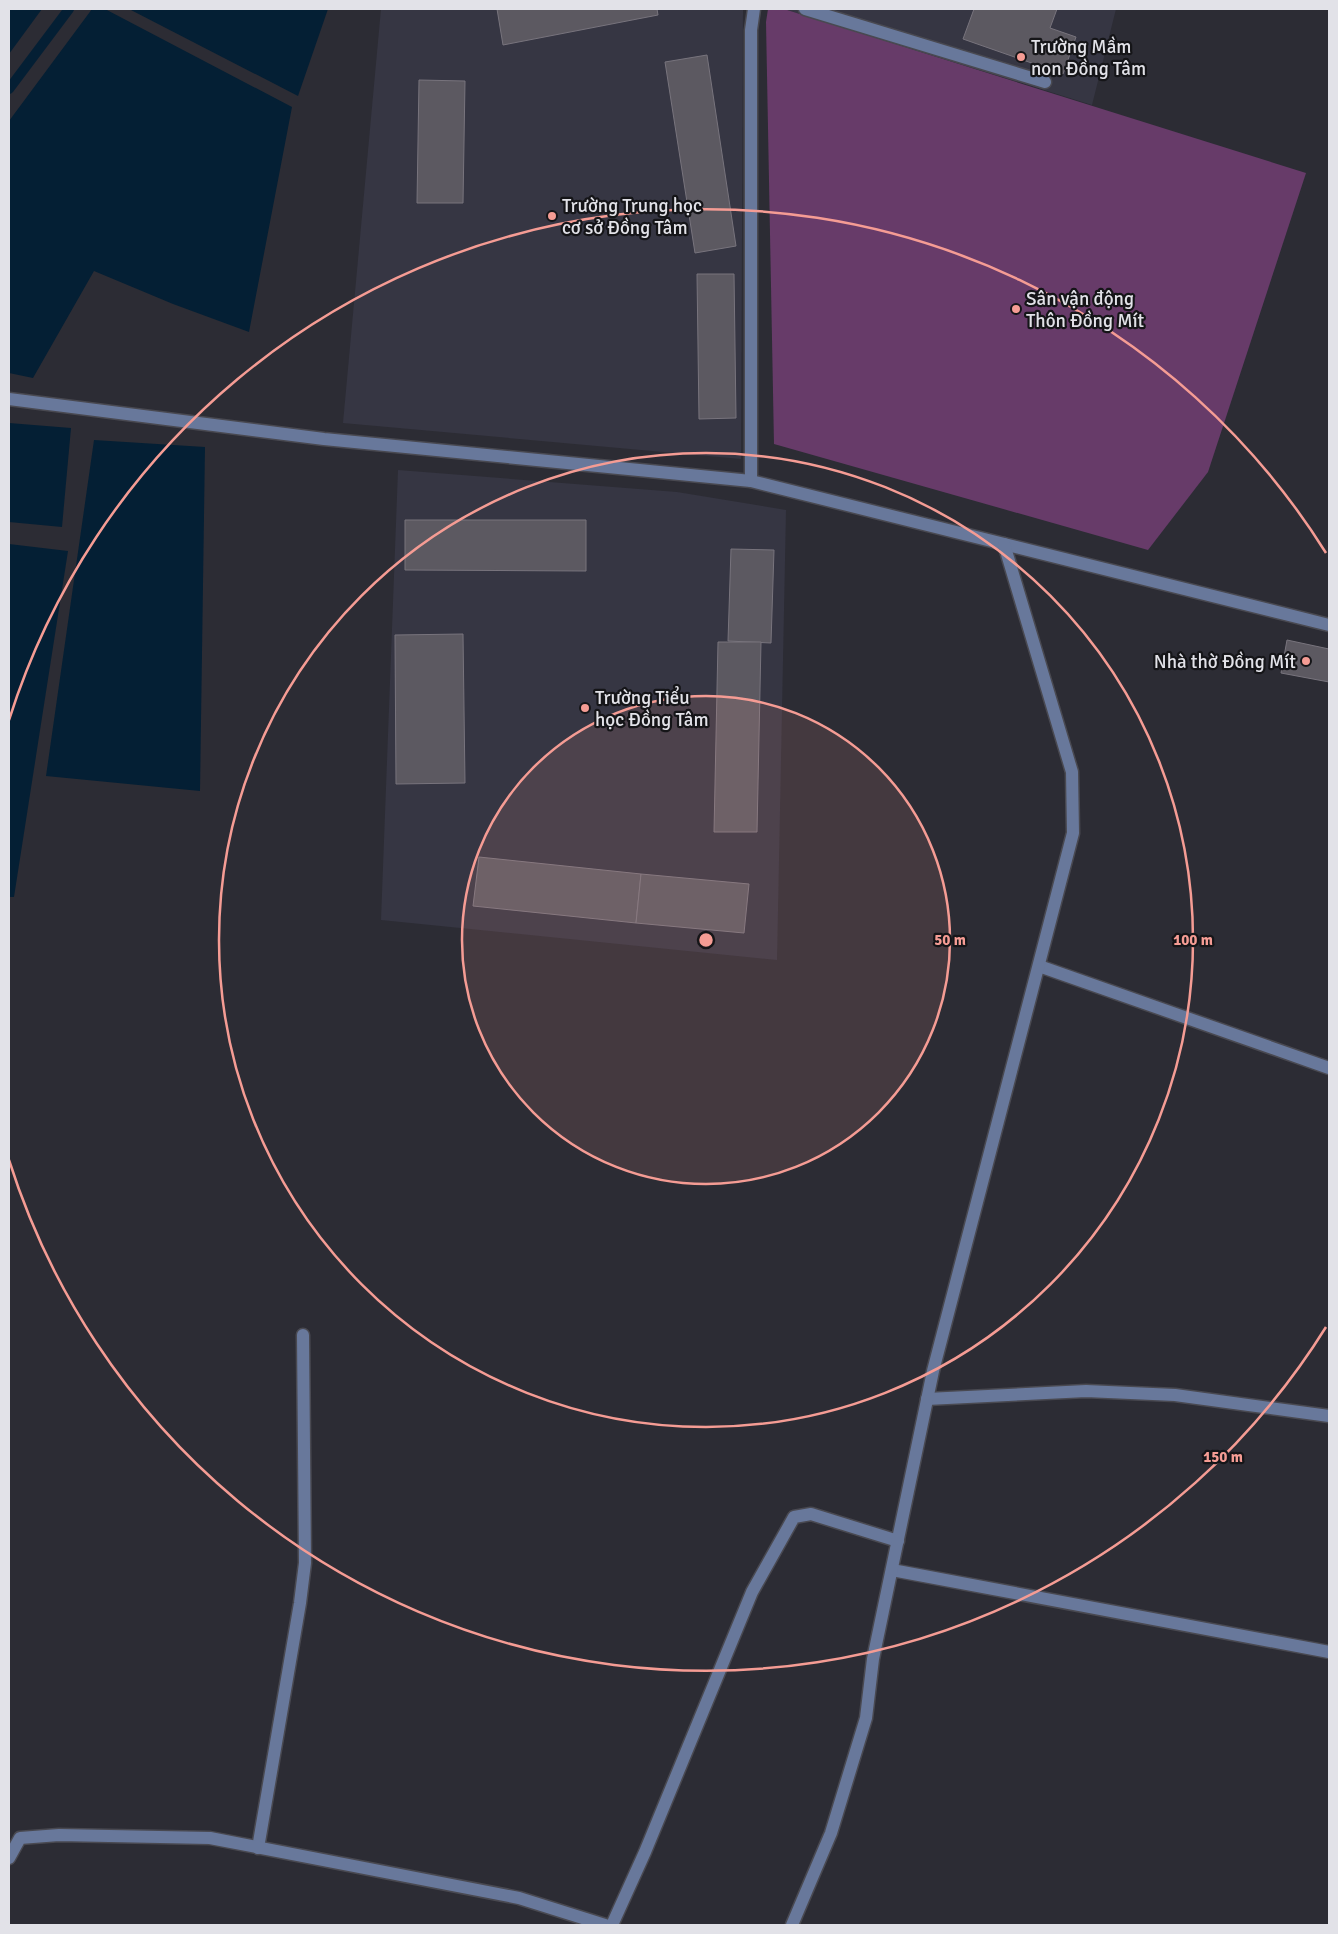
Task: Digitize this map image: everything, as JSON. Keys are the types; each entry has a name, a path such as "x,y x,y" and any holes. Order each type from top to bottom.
{"street":[{"path":"751,481 751,30 754,9"},
{"path":"805,9 1045,82"},
{"path":"9,399 324,439 751,481 1329,625"},
{"path":"792,1925 832,1833 866,1718 873,1659 927,1399 1073,833 1072,772 1004,544"},
{"path":"1039,966 1329,1068"},
{"path":"258,1848 305,1564 303,1336"},
{"path":"927,1399 1096,1391 1175,1395 1329,1416"},
{"path":"612,1925 645,1852 752,1592 794,1517 811,1514 898,1541"},
{"path":"892,1570 1329,1652"},
{"path":"9,1858 20,1838 59,1835 210,1838 519,1898 577,1921 605,1925"}],"shaded area":[{"name":"Trường Trung học cơ sở Đồng Tâm","path":"381,9 743,9 741,459 343,423"},
{"name":"Sân vận động Thôn Đồng Mít","path":"768,9 784,9 1306,173 1208,472 1148,550 774,444 766,22"},
{"name":"Trường Mầm non Đồng Tâm","path":"784,9 1116,9 1092,105"},
{"name":"Trường Tiểu học Đồng Tâm","path":"398,470 677,492 786,510 777,960 381,920"}],"water":[{"path":"9,9 42,9 9,54"},
{"path":"92,9 105,9 292,107 249,332 173,304 94,271 33,378 9,373 9,121"},
{"path":"129,9 328,9 298,96"},
{"path":"9,423 71,428 62,527 9,522"},
{"path":"94,440 205,447 200,791 46,776"},
{"path":"9,544 68,551 14,897 9,897"}],"building":[{"path":"497,9 657,9 658,15 503,45"},
{"path":"974,9 1057,9 1050,28 1076,37 1063,74 963,39"},
{"path":"707,55 736,246 695,253 665,62"},
{"path":"419,80 465,81 463,203 417,203"},
{"path":"697,274 734,274 736,418 699,419"},
{"path":"405,520 586,520 586,571 405,570"},
{"path":"731,549 774,550 771,643 728,641"},
{"path":"463,634 465,783 396,784 395,635"},
{"name":"Nhà thờ Đồng Mít","path":"1287,640 1329,649 1329,682 1281,673"},
{"path":"718,642 761,642 757,832 714,832"},
{"path":"479,857 641,874 636,923 473,906"},
{"path":"641,874 749,884 744,933 636,923"}],"waterway":[{"path":"9,89 69,9"}],"place":[{"name":"Trường Mầm non Đồng Tâm","path":"1021,57"},
{"name":"Trường Trung học cơ sở Đồng Tâm","path":"552,216"},
{"name":"Sân vận động Thôn Đồng Mít","path":"1016,309"},
{"name":"Nhà thờ Đồng Mít","path":"1306,661"},
{"name":"Trường Tiểu học Đồng Tâm","path":"585,708"}]}
